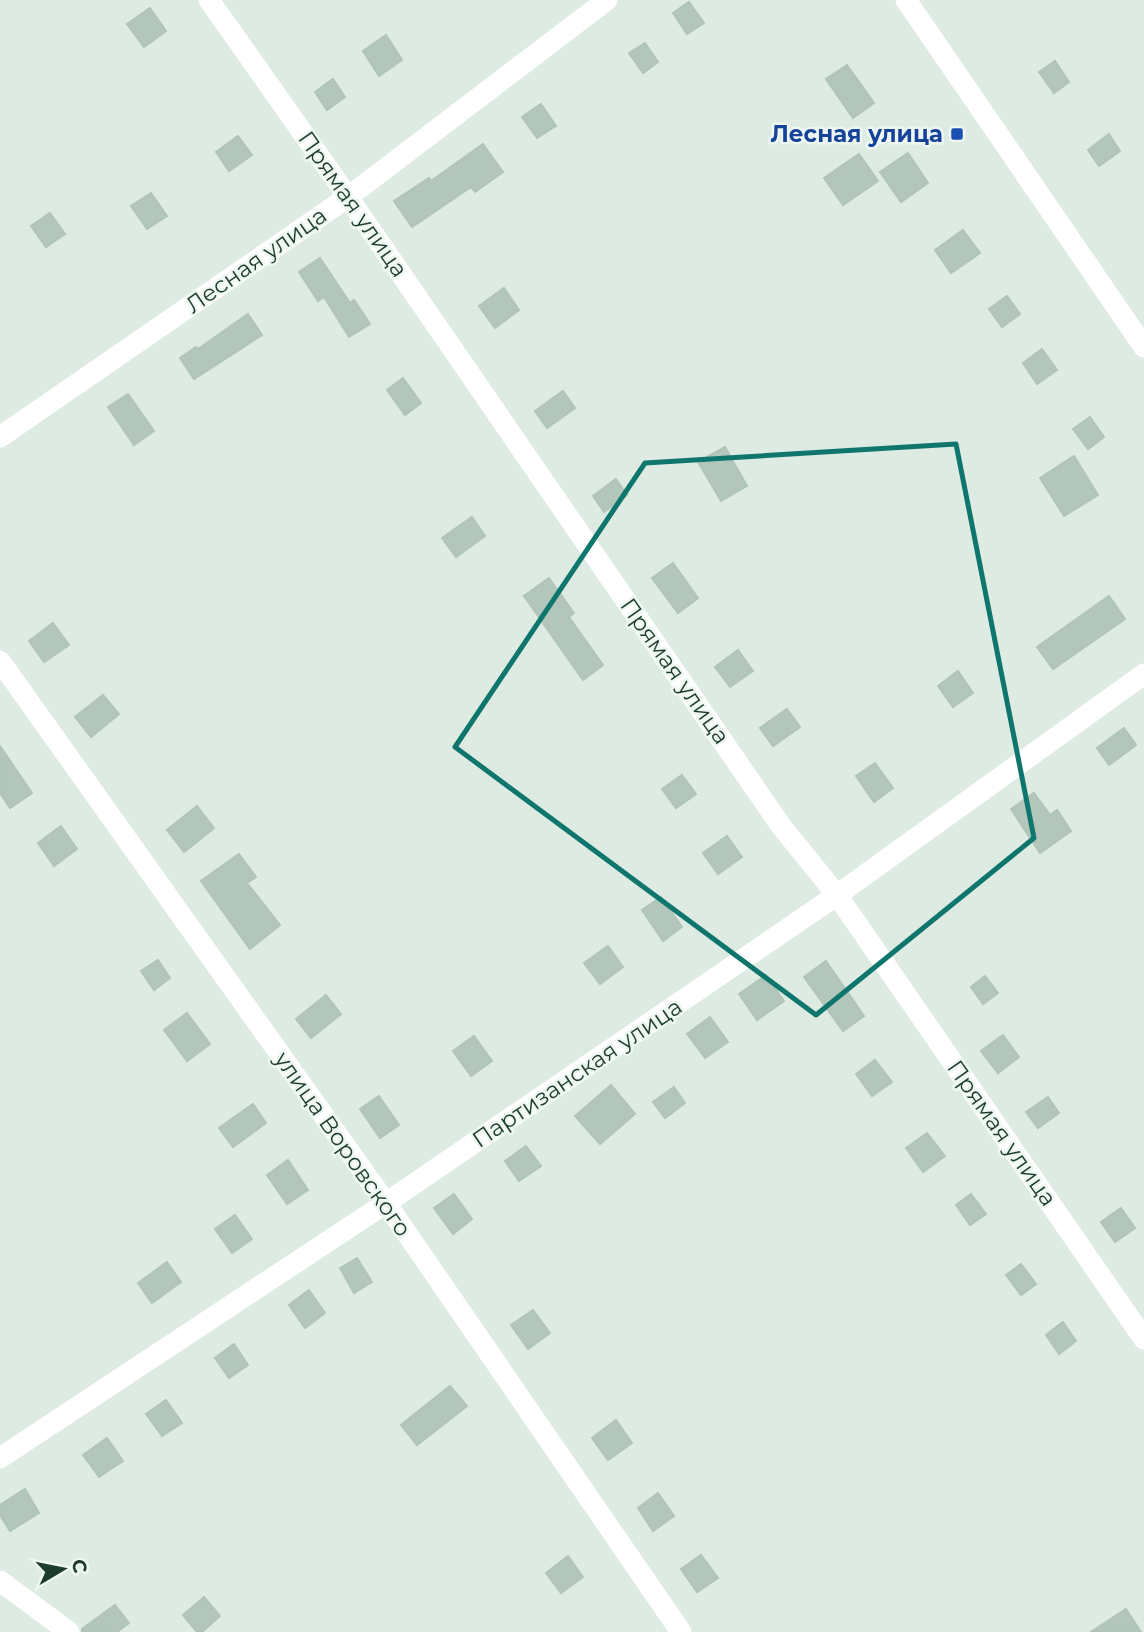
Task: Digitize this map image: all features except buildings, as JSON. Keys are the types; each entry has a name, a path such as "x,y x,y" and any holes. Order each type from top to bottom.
{"street":[{"name":"Прямая улица","path":"209,0 782,826 837,895 1144,1339"},
{"name":"Лесная улица","path":"0,437 348,197 607,0"},
{"path":"906,0 1144,347"},
{"name":"улица Воровского","path":"0,661 386,1203 681,1632"},
{"name":"Партизанская улица","path":"0,1458 386,1203 837,895 1144,674"},
{"path":"0,1581 69,1632"}],"highlighted area":[{"path":"956,444 1034,838 816,1015 455,747 645,463"}],"place":[{"name":"Лесная улица","path":"957,134"}]}
